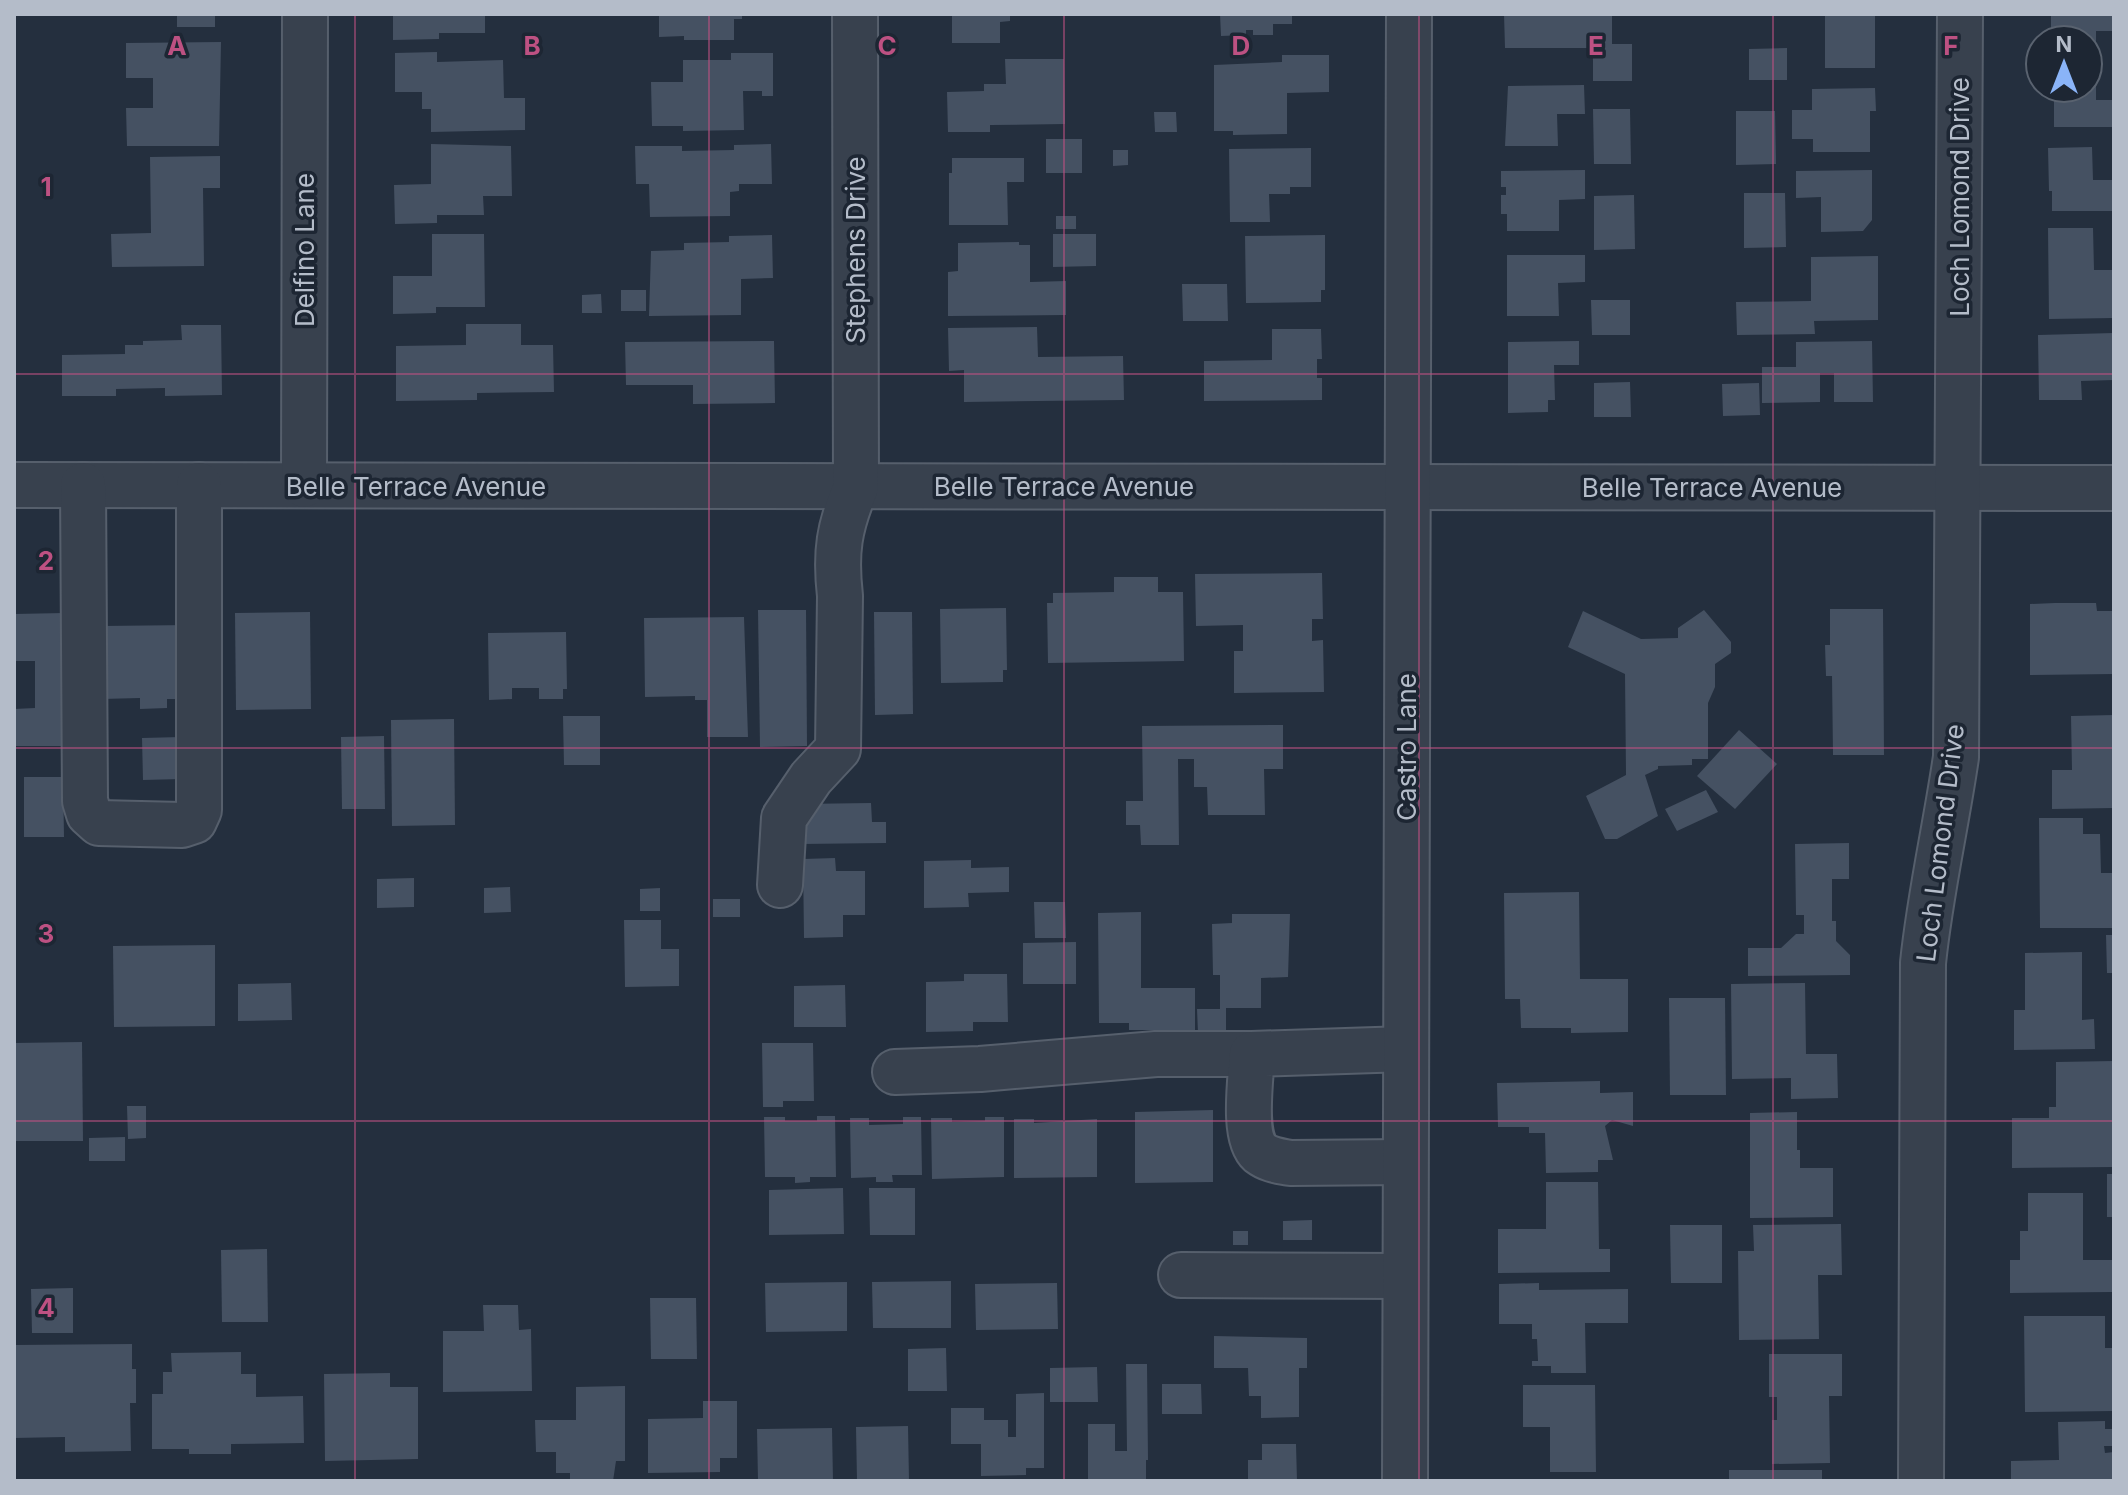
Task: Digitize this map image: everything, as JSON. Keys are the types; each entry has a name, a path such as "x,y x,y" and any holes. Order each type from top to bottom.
{"street":[{"name":"Delfino Lane","path":"304,485 305,14"},
{"name":"Stephens Drive","path":"855,14 856,487"},
{"name":"Castro Lane","path":"1405,1481 1409,14"},
{"name":"Loch Lomond Drive","path":"1921,1481 1923,963 1929,903 1946,825 1956,757 1960,14"},
{"name":"Belle Terrace Avenue","path":"14,485 2114,488"},
{"path":"83,485 85,801 89,814 99,823 182,825 194,821 199,810 199,485"},
{"path":"780,885 784,818 811,778 838,749 840,596 837,571 841,522 856,487"},
{"path":"895,1072 980,1069 1156,1054 1406,1049"},
{"path":"1252,1054 1251,1136 1262,1155 1290,1163 1405,1162"},
{"path":"1181,1275 1405,1276"}],"building":[{"path":"177,14 215,14 215,27 177,27"},
{"path":"393,14 485,14 485,33 439,33 439,39 393,40"},
{"path":"659,14 742,14 742,19 734,19 734,40 684,40 684,36 659,37"},
{"path":"952,14 1010,14 1010,21 1000,22 1000,43 952,43"},
{"path":"1220,14 1292,14 1292,24 1273,24 1273,35 1253,35 1253,30 1246,30 1246,35 1221,36"},
{"path":"1504,14 1612,14 1612,44 1632,44 1632,81 1593,81 1593,44 1592,48 1505,48"},
{"path":"1825,14 1875,14 1875,68 1825,68"},
{"path":"2051,14 2114,14 2114,31 2104,31 2104,24 2051,24"},
{"path":"221,42 219,146 127,146 126,108 153,108 153,78 126,78 126,43"},
{"path":"1787,48 1787,80 1749,80 1749,49"},
{"path":"437,52 437,62 503,60 504,98 525,98 525,130 431,132 431,109 422,109 422,92 395,92 395,53"},
{"path":"731,53 773,53 773,96 762,96 762,91 743,91 744,130 683,131 683,126 652,126 651,82 683,82 683,60 731,60"},
{"path":"1282,55 1329,55 1329,92 1287,93 1287,134 1233,135 1233,131 1214,131 1214,65 1282,62"},
{"path":"1005,59 1064,59 1065,124 990,125 990,132 948,132 947,92 984,91 984,84 1006,84"},
{"path":"1584,85 1585,114 1557,114 1558,146 1505,146 1508,86"},
{"path":"1875,88 1876,111 1870,111 1870,152 1813,152 1813,139 1792,139 1792,110 1812,110 1812,89"},
{"path":"2104,100 2114,100 2114,127 2054,127 2054,104 2104,104"},
{"path":"1593,109 1630,109 1631,164 1594,164"},
{"path":"1736,111 1775,111 1776,164 1736,165"},
{"path":"1154,112 1176,112 1177,132 1155,132"},
{"path":"1046,139 1082,139 1082,173 1046,173"},
{"path":"431,144 511,146 512,196 483,196 484,215 437,215 437,223 395,224 394,185 431,184"},
{"path":"771,144 772,184 739,184 739,191 730,192 730,216 650,217 649,184 636,184 635,146 682,146 682,151 734,150 734,145"},
{"path":"2092,147 2093,180 2114,180 2114,211 2052,211 2048,148"},
{"path":"1311,148 1311,187 1290,187 1290,194 1269,194 1270,222 1230,222 1229,149"},
{"path":"1113,150 1128,150 1128,165 1113,166"},
{"path":"220,156 220,188 203,188 204,266 112,267 111,234 151,233 150,157"},
{"path":"952,158 1024,158 1024,182 1007,182 1008,225 949,225"},
{"path":"1585,170 1585,199 1559,200 1559,231 1507,231 1507,214 1501,214 1501,195 1506,195 1506,187 1501,187 1501,171"},
{"path":"1872,170 1872,220 1863,231 1821,232 1821,197 1796,198 1796,171"},
{"path":"1744,193 1785,193 1786,247 1744,248"},
{"path":"1634,195 1635,249 1594,250 1594,196"},
{"path":"1056,216 1076,216 1076,229 1056,229"},
{"path":"2048,228 2093,228 2094,270 2114,270 2114,318 2049,319"},
{"path":"432,234 484,234 485,307 436,307 436,313 393,314 393,276 432,276"},
{"path":"1053,234 1096,234 1096,266 1053,267"},
{"path":"772,235 773,278 741,279 741,315 649,316 651,251 684,250 684,243 729,242 729,236"},
{"path":"1325,235 1325,290 1321,290 1321,302 1246,303 1245,236"},
{"path":"1019,242 1019,245 1030,245 1030,282 1066,281 1066,315 948,316 948,272 958,271 958,243"},
{"path":"1507,255 1585,255 1585,282 1558,283 1559,316 1507,316"},
{"path":"1878,256 1878,320 1814,321 1815,334 1737,335 1736,302 1811,301 1811,257"},
{"path":"1182,284 1227,284 1228,321 1183,321"},
{"path":"621,290 646,290 646,311 621,311"},
{"path":"601,294 602,313 582,313 582,295"},
{"path":"1591,300 1630,300 1630,335 1592,335"},
{"path":"466,324 521,324 521,345 553,345 554,392 477,393 477,400 396,401 396,346 466,345"},
{"path":"181,325 221,325 222,395 165,396 165,388 116,389 116,396 62,396 62,355 125,354 125,345 143,345 143,341 182,340"},
{"path":"1037,327 1038,357 1123,356 1124,400 964,402 964,370 949,371 948,328"},
{"path":"1272,329 1321,329 1322,359 1317,359 1317,378 1322,378 1322,400 1204,401 1204,361 1272,360"},
{"path":"2114,333 2114,380 2081,381 2082,400 2039,400 2038,335"},
{"path":"774,341 775,403 693,404 693,385 626,385 625,342"},
{"path":"1579,341 1579,365 1554,365 1555,400 1548,400 1548,412 1508,413 1508,342"},
{"path":"1872,341 1873,402 1834,402 1834,373 1820,373 1820,402 1762,403 1762,367 1796,367 1796,342"},
{"path":"1630,382 1631,417 1594,417 1594,383"},
{"path":"1759,383 1760,415 1723,416 1722,384"},
{"path":"1322,573 1323,619 1312,619 1312,641 1323,640 1324,692 1234,693 1234,651 1243,651 1243,625 1196,626 1195,574"},
{"path":"1114,577 1158,577 1158,592 1183,592 1184,661 1048,663 1047,603 1053,603 1053,593 1114,592"},
{"path":"2096,603 2097,611 2114,611 2114,674 2030,675 2030,604"},
{"path":"1006,608 1007,670 1003,670 1003,682 941,683 940,609"},
{"path":"1830,609 1883,609 1884,755 1833,755 1832,676 1826,676 1825,645 1830,645"},
{"path":"758,610 806,610 807,746 760,747"},
{"path":"1704,610 1731,642 1731,653 1715,664 1715,687 1708,703 1708,759 1692,759 1692,765 1658,766 1658,769 1645,775 1658,816 1617,839 1605,839 1586,796 1626,775 1625,674 1568,647 1583,611 1641,639 1678,638 1678,628"},
{"path":"310,612 311,709 236,710 235,613"},
{"path":"874,612 912,612 913,714 875,715"},
{"path":"64,613 65,746 14,746 14,709 35,708 35,661 14,661 14,614"},
{"path":"744,617 748,737 707,737 707,700 695,700 695,696 645,697 644,618"},
{"path":"191,625 192,699 167,699 167,708 140,709 140,698 102,699 101,626"},
{"path":"566,632 567,689 563,689 563,699 539,699 539,688 512,688 512,699 489,700 488,633"},
{"path":"2114,715 2114,808 2052,809 2052,770 2072,770 2071,716"},
{"path":"563,716 600,716 600,765 564,765"},
{"path":"454,719 455,825 392,826 391,720"},
{"path":"1283,725 1283,769 1264,769 1265,815 1208,815 1207,787 1194,787 1194,759 1178,759 1179,845 1141,845 1140,825 1126,825 1126,801 1143,801 1142,726"},
{"path":"1739,730 1777,764 1735,809 1697,776"},
{"path":"384,736 385,809 342,809 341,737"},
{"path":"181,737 181,779 143,780 142,738"},
{"path":"24,777 63,777 64,837 24,837"},
{"path":"1706,790 1718,812 1677,831 1665,809"},
{"path":"871,803 872,822 886,822 886,843 801,844 800,804"},
{"path":"2039,818 2083,818 2083,834 2100,834 2101,873 2114,873 2114,928 2040,928"},
{"path":"1849,843 1849,879 1832,879 1832,921 1836,921 1836,941 1850,955 1850,975 1748,976 1748,948 1781,948 1796,934 1804,934 1804,915 1796,915 1795,844"},
{"path":"835,858 836,871 865,871 865,915 843,915 843,937 804,938 803,859"},
{"path":"971,860 971,868 1009,867 1009,892 968,893 969,907 924,908 924,861"},
{"path":"414,878 414,907 377,908 377,879"},
{"path":"510,887 511,912 484,913 484,888"},
{"path":"660,888 660,911 640,911 640,889"},
{"path":"1579,892 1580,979 1628,979 1628,1032 1571,1033 1571,1028 1521,1028 1520,999 1505,999 1504,893"},
{"path":"713,899 740,899 740,917 713,917"},
{"path":"1034,902 1065,902 1066,938 1035,938"},
{"path":"1141,912 1141,988 1195,988 1195,1030 1129,1030 1129,1023 1099,1023 1098,913"},
{"path":"1232,914 1290,914 1288,977 1261,978 1261,1008 1226,1008 1226,1032 1198,1033 1197,1009 1220,1009 1220,975 1213,975 1212,924 1232,923"},
{"path":"624,920 661,920 661,949 679,949 679,986 625,987"},
{"path":"2106,935 2114,935 2114,973 2107,973"},
{"path":"1076,942 1076,984 1023,984 1023,943"},
{"path":"215,945 215,1026 114,1027 113,946"},
{"path":"2082,952 2082,1020 2094,1019 2095,1049 2014,1050 2014,1010 2025,1010 2025,953"},
{"path":"964,974 1007,974 1008,1022 973,1022 973,1031 926,1032 926,982 964,981"},
{"path":"291,983 292,1020 238,1021 238,984"},
{"path":"1805,983 1806,1054 1837,1054 1838,1098 1791,1099 1791,1078 1732,1079 1731,984"},
{"path":"845,985 846,1027 794,1027 794,986"},
{"path":"1669,998 1725,998 1726,1095 1670,1095"},
{"path":"82,1042 83,1141 14,1141 14,1043"},
{"path":"762,1043 813,1043 814,1101 783,1101 783,1107 763,1107"},
{"path":"2114,1061 2114,1167 2012,1168 2012,1118 2049,1118 2049,1107 2056,1107 2056,1062"},
{"path":"1600,1081 1600,1093 1633,1092 1633,1126 1612,1120 1605,1126 1613,1160 1598,1160 1598,1172 1546,1173 1545,1133 1529,1133 1529,1127 1498,1127 1497,1083"},
{"path":"127,1106 146,1106 146,1138 128,1139"},
{"path":"1213,1110 1213,1182 1135,1183 1135,1112"},
{"path":"1797,1112 1800,1168 1833,1168 1833,1217 1750,1218 1750,1113"},
{"path":"817,1116 835,1116 836,1177 810,1177 810,1182 795,1183 795,1177 765,1177 764,1117 785,1117 785,1121 817,1121"},
{"path":"903,1117 921,1117 922,1175 892,1175 893,1182 876,1182 876,1177 851,1178 850,1118 869,1118 869,1125 903,1124"},
{"path":"985,1117 1004,1117 1004,1177 932,1179 931,1118 952,1118 952,1122 985,1121"},
{"path":"1014,1119 1034,1119 1034,1123 1097,1119 1097,1177 1014,1178"},
{"path":"125,1137 125,1161 89,1161 89,1138"},
{"path":"2107,1174 2114,1174 2114,1217 2107,1217"},
{"path":"1546,1182 1598,1182 1599,1249 1610,1249 1610,1272 1498,1273 1498,1229 1546,1229"},
{"path":"843,1188 844,1234 769,1235 769,1190"},
{"path":"869,1188 915,1188 915,1235 870,1235"},
{"path":"2028,1193 2083,1193 2083,1260 2112,1260 2112,1292 2010,1293 2010,1260 2020,1260 2020,1231 2028,1231"},
{"path":"1312,1220 1312,1240 1283,1240 1283,1221"},
{"path":"1841,1224 1842,1275 1818,1275 1819,1339 1739,1340 1738,1251 1754,1251 1753,1225"},
{"path":"1670,1225 1722,1225 1722,1283 1671,1283"},
{"path":"1233,1231 1248,1231 1248,1245 1233,1245"},
{"path":"267,1249 268,1322 222,1322 221,1250"},
{"path":"951,1281 951,1328 873,1328 872,1282"},
{"path":"847,1282 847,1331 766,1332 765,1283"},
{"path":"1057,1283 1058,1329 976,1330 975,1284"},
{"path":"1539,1283 1539,1290 1628,1289 1628,1323 1585,1323 1586,1373 1551,1373 1551,1366 1532,1366 1532,1361 1538,1361 1537,1339 1532,1339 1532,1324 1499,1324 1499,1284"},
{"path":"73,1288 73,1333 32,1333 31,1289"},
{"path":"650,1298 696,1298 697,1359 651,1359"},
{"path":"483,1305 518,1305 519,1330 531,1329 532,1391 443,1392 443,1331 484,1331"},
{"path":"2024,1316 2105,1316 2105,1348 2114,1348 2114,1411 2025,1412"},
{"path":"1214,1336 1307,1338 1307,1368 1299,1368 1299,1417 1261,1418 1261,1396 1249,1396 1248,1368 1214,1368"},
{"path":"132,1344 136,1403 130,1403 131,1451 65,1452 65,1437 14,1438 14,1345"},
{"path":"946,1348 947,1391 908,1391 908,1349"},
{"path":"241,1352 241,1374 256,1374 256,1397 303,1396 304,1443 231,1444 231,1454 189,1454 189,1449 152,1449 152,1394 163,1394 163,1372 172,1372 171,1353"},
{"path":"1769,1354 1842,1354 1842,1396 1829,1396 1830,1463 1772,1464 1772,1420 1777,1420 1777,1397 1769,1397"},
{"path":"1126,1364 1147,1364 1146,1481 1088,1481 1088,1424 1115,1424 1115,1451 1127,1451"},
{"path":"1097,1367 1098,1402 1050,1402 1050,1368"},
{"path":"390,1373 390,1387 418,1387 418,1459 325,1461 324,1374"},
{"path":"1162,1384 1201,1384 1202,1414 1162,1414"},
{"path":"1523,1385 1595,1385 1596,1472 1550,1472 1550,1427 1523,1427"},
{"path":"625,1386 625,1461 616,1461 613,1481 570,1481 570,1473 556,1473 556,1452 536,1452 535,1420 576,1420 576,1387"},
{"path":"1044,1393 1044,1468 1026,1468 1026,1475 981,1476 981,1444 951,1444 951,1408 984,1408 984,1420 1008,1420 1008,1437 1016,1437 1016,1394"},
{"path":"703,1401 737,1401 737,1458 720,1458 720,1472 648,1473 648,1419 703,1418"},
{"path":"2105,1421 2105,1429 2114,1429 2114,1446 2104,1446 2105,1453 2114,1452 2114,1481 2011,1481 2011,1461 2059,1460 2058,1422"},
{"path":"908,1426 909,1481 857,1481 856,1427"},
{"path":"832,1428 833,1481 758,1481 757,1429"},
{"path":"1262,1444 1296,1444 1297,1481 1248,1481 1248,1460 1262,1460"},
{"path":"1729,1470 1822,1470 1822,1481 1729,1481"}]}
